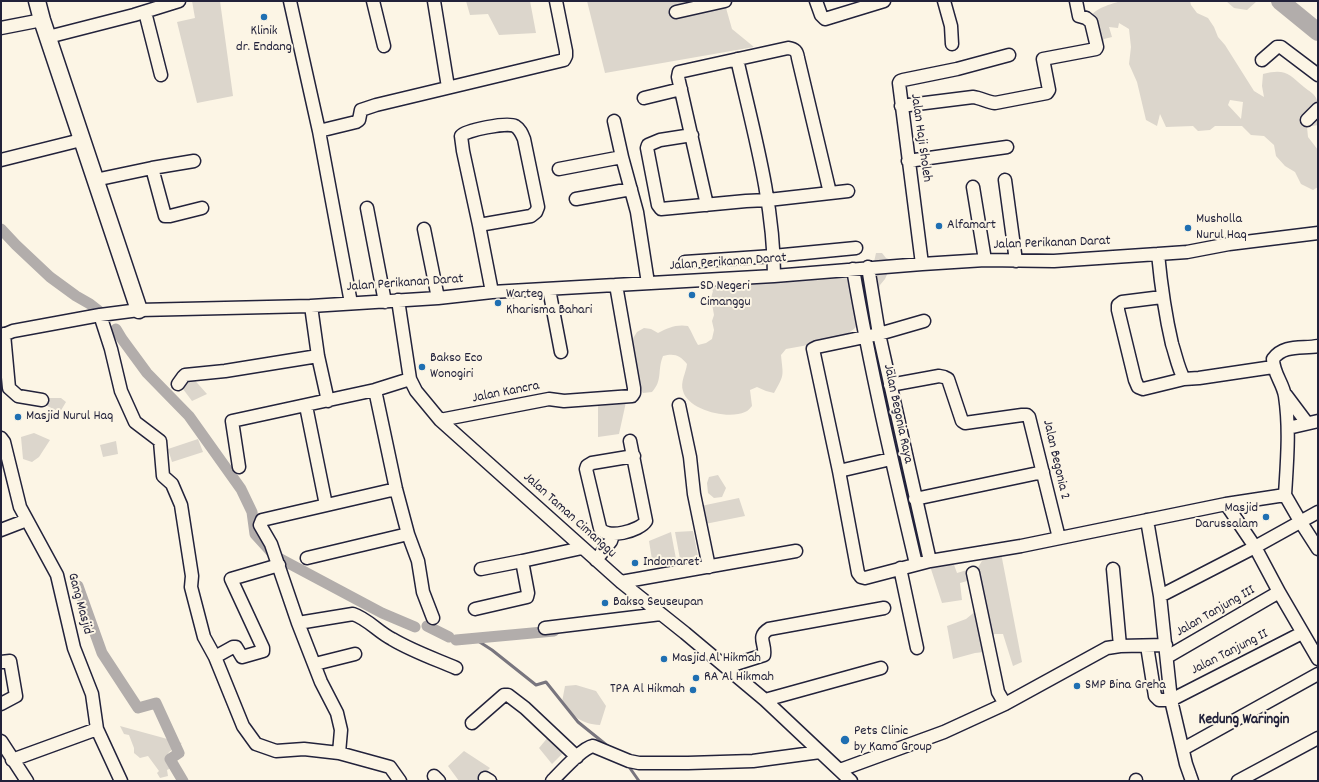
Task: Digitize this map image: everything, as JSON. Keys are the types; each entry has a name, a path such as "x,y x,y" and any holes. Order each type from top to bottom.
{"main road":[{"path":"37,1 81,140 139,310"}],"street":[{"path":"48,37 145,12 180,1"},
{"path":"290,1 319,131 351,303"},
{"path":"373,1 384,46"},
{"path":"434,1 448,87"},
{"path":"319,131 358,121 360,111 363,109 448,87 564,60 566,51 556,1"},
{"path":"676,12 725,1"},
{"path":"816,1 821,15 825,19 884,1"},
{"path":"944,1 951,26 952,44"},
{"path":"901,106 973,97 995,103 1047,93 1049,90 1049,85 1043,59 1096,49 1097,47 1091,22 1086,18 1079,16 1076,1"},
{"path":"145,12 161,75"},
{"path":"1,28 42,20"},
{"path":"1262,60 1277,47 1281,47 1318,76"},
{"path":"707,205 678,77 679,72 788,48 794,49 797,52 830,193"},
{"name":"Jalan Haji Sholeh","path":"922,264 898,89 900,81 957,69 1009,55"},
{"path":"737,59 768,200 774,276"},
{"path":"644,98 681,89"},
{"path":"1307,120 1318,108"},
{"path":"614,121 637,212 648,283"},
{"path":"480,225 531,216 536,212 538,207 524,139 520,131 515,126 501,124 466,132 461,136 480,225 492,292"},
{"path":"692,135 660,140 648,145 647,148 658,205 661,209 768,200 848,191"},
{"path":"1,160 81,140"},
{"path":"908,160 1008,147"},
{"path":"559,169 622,157"},
{"path":"95,180 194,161"},
{"path":"152,168 165,216 202,208"},
{"path":"1005,180 1016,261"},
{"path":"973,187 985,260"},
{"path":"576,199 631,189"},
{"path":"367,208 385,302"},
{"path":"424,229 438,298"},
{"name":"Jalan Perikanan Darat","path":"2,335 100,315 139,310 311,306 438,298 492,292 774,276 985,260 1054,261 1187,252 1229,244 1318,233"},
{"path":"685,262 773,256 856,248"},
{"path":"1158,254 1162,297 1179,369 1184,379"},
{"name":"Jalan Begonia Raya","path":"868,268 879,334 930,561"},
{"name":"Jalan Begonia Raya","path":"853,269 864,336 916,564"},
{"name":"Jalan Kancra","path":"440,420 549,399 564,401 632,396 634,393 634,388 616,285"},
{"path":"549,289 561,352"},
{"path":"1162,297 1122,302 1118,304 1118,310 1138,387 1143,389 1184,379 1273,367"},
{"name":"Jalan Taman Cimanggu","path":"398,300 410,379 416,391 440,420 621,582 686,633 765,700 851,781"},
{"path":"311,306 318,356 328,401"},
{"path":"100,315 113,355 121,391 135,422 160,441 163,476 172,484 181,505 192,576 191,587 204,637 216,657 243,726 256,744 276,751 304,749 339,753 390,767 400,781"},
{"path":"924,321 879,334 864,336 813,349 839,471 858,573 861,577 865,578 930,561 1022,546 1226,504 1285,495"},
{"path":"2,335 5,391 18,396 42,400"},
{"path":"1317,348 1300,347 1282,351 1273,359 1273,367 1285,394 1288,428 1285,495 1318,549"},
{"path":"178,384 183,376 186,375 225,371 318,356"},
{"name":"Jalan Begonia 2","path":"890,385 939,376 948,379 962,421 965,423 1027,415 1029,417 1059,538"},
{"path":"239,467 232,421 328,401 374,390 410,379"},
{"path":"374,390 396,489 408,534 418,561 423,592 433,618"},
{"path":"1285,394 1312,422 1288,428"},
{"path":"679,405 690,457 694,494 709,566"},
{"path":"306,406 326,505"},
{"name":"Gang Masjid","path":"1,438 4,442 20,507 57,575 74,648 92,694 97,729 121,781"},
{"path":"630,441 634,456 646,521 644,525 637,529 613,535 604,533 600,528 586,469 587,466 592,463 634,456"},
{"path":"839,471 891,459"},
{"path":"915,499 1043,472"},
{"path":"339,753 341,730 337,713 321,682 298,623 278,562 271,544 260,525 262,520 396,489"},
{"path":"1226,504 1255,547 1318,659"},
{"path":"1160,596 1255,547 1318,512"},
{"path":"1,530 27,520"},
{"path":"1146,520 1160,596 1171,700 1192,781"},
{"path":"307,558 408,534"},
{"path":"596,560 611,541 613,535"},
{"path":"482,569 582,548"},
{"path":"621,582 796,551"},
{"path":"475,609 526,597 528,593 522,561"},
{"path":"216,657 233,647 236,648 242,657 263,651 263,648 231,579 278,562"},
{"path":"900,568 917,648"},
{"path":"1113,569 1120,646"},
{"path":"973,573 998,692 1005,704"},
{"name":"Jalan Tanjung III","path":"1166,651 1279,592"},
{"path":"726,667 764,655 765,651 762,637 764,633 769,630 884,608"},
{"path":"298,623 354,614 362,617 373,627 392,640 456,668"},
{"path":"545,628 661,614"},
{"name":"Jalan Tanjung II","path":"1171,700 1302,633"},
{"path":"840,770 944,732 1005,704 1107,648 1120,646 1147,646 1166,651"},
{"path":"1147,646 1155,696 1160,701 1171,700"},
{"path":"315,664 355,654"},
{"path":"1,662 10,661 16,696 1,704"},
{"path":"765,700 881,668"},
{"path":"1183,749 1318,674"},
{"path":"472,723 504,695 508,695 525,708 577,757"},
{"path":"12,760 97,729"},
{"path":"1238,781 1318,738"},
{"path":"1,742 27,781"},
{"path":"552,781 587,748 593,746 629,762 639,763 753,761 820,752"}],"shaded area":[{"path":"192,1 220,1 233,96 197,103 177,22 195,18"},
{"path":"466,1 530,1 536,33 499,35 488,14 470,15"},
{"path":"587,1 724,1 732,29 754,47 605,73"},
{"path":"1121,1 1190,1 1197,13 1208,18 1218,37 1225,45 1254,91 1264,97 1262,86 1263,74 1270,72 1282,72 1286,73 1312,93 1318,103 1318,125 1307,127 1308,137 1318,150 1318,187 1313,190 1301,184 1295,172 1285,166 1276,156 1274,145 1264,136 1251,135 1242,126 1215,126 1210,130 1198,131 1193,126 1166,127 1160,114 1157,126 1146,120 1137,82 1129,64 1131,47 1129,29 1119,23 1118,28 1109,27 1112,37 1104,39 1102,49 1090,47 1088,25 1091,15 1100,8","holes":["1230,100 1243,102 1241,119 1228,105"]},
{"path":"1226,1 1257,1 1247,10 1234,8"},
{"path":"876,253 882,253 886,258 893,261 885,279 880,285 877,300 871,315 866,299 858,301 860,323 847,334 808,345 786,349 781,355 783,371 782,378 774,393 757,387 750,390 752,406 746,412 729,415 719,414 700,408 692,403 686,398 682,388 687,364 676,356 663,356 658,383 652,392 643,393 637,386 632,340 637,332 644,328 651,329 658,333 672,327 688,326 698,345 706,343 712,339 714,330 712,321 714,315 711,298 713,291 706,283 854,268 866,261 874,262"},
{"path":"191,376 207,394 192,401 180,385"},
{"path":"48,398 61,398 66,402 60,412 43,404"},
{"path":"626,402 619,434 598,437 598,406"},
{"path":"34,433 50,440 39,457 32,462 23,459 21,437"},
{"path":"198,439 203,452 172,462 168,449"},
{"path":"116,441 118,454 103,457 100,445"},
{"path":"718,475 726,488 722,497 714,498 708,493 707,483 709,477"},
{"path":"739,498 745,516 705,524 701,506"},
{"path":"693,531 698,556 680,559 675,532"},
{"path":"671,532 676,559 653,566 649,541"},
{"path":"1001,553 1022,662 1013,666 1003,634 994,634 993,651 975,653 953,659 947,626 966,619 987,602 975,601 971,580 960,583 962,600 942,603 930,566 953,562 957,573 967,570 971,579 985,556"},
{"path":"576,685 596,691 606,706 600,725 588,723 578,718 562,702 565,686"},
{"path":"120,726 182,743 169,752 166,758 171,768 167,770 168,776 160,778 157,773 159,771 148,756 140,758 134,753 134,748 129,735 124,734"},
{"path":"549,736 563,753 552,764 539,748"},
{"path":"464,751 490,768 478,781 459,781 448,766"}],"waterway":[{"path":"1280,1 1318,32"},
{"path":"1,229 50,277 99,311"},
{"path":"116,329 147,373 189,416 241,489 252,512 255,534 275,556 382,613 415,627"},
{"path":"78,586 102,653 138,708 156,703 179,753 170,759 183,781"},
{"path":"427,626 449,637"},
{"path":"456,640 554,631"},
{"path":"475,639 492,650 536,685 546,682 578,722 609,747"},
{"path":"627,764 639,781"}],"place":[{"name":"Klinik dr. Endang","path":"264,17"},
{"name":"Alfamart","path":"939,226"},
{"name":"Musholla Nurul Haq","path":"1188,228"},
{"name":"SD Negeri Cimanggu","path":"692,295"},
{"name":"Warteg Kharisma Bahari","path":"498,303"},
{"name":"Bakso Eco Wonogiri","path":"422,367"},
{"name":"Masjid Nurul Haq","path":"18,417"},
{"name":"Masjid Darussalam","path":"1266,517"},
{"name":"Indomaret","path":"635,563"},
{"name":"Bakso Seuseupan","path":"605,603"},
{"name":"Masjid Al Hikmah","path":"664,659"},
{"name":"RA Al Hikmah","path":"696,678"},
{"name":"SMP Bina Greha","path":"1077,686"},
{"name":"TPA Al Hikmah","path":"693,690"},
{"name":"Pets Clinic by Kamo Group","path":"845,740"}],"district":[{"name":"Kedung Waringin","path":"1244,721"}]}
